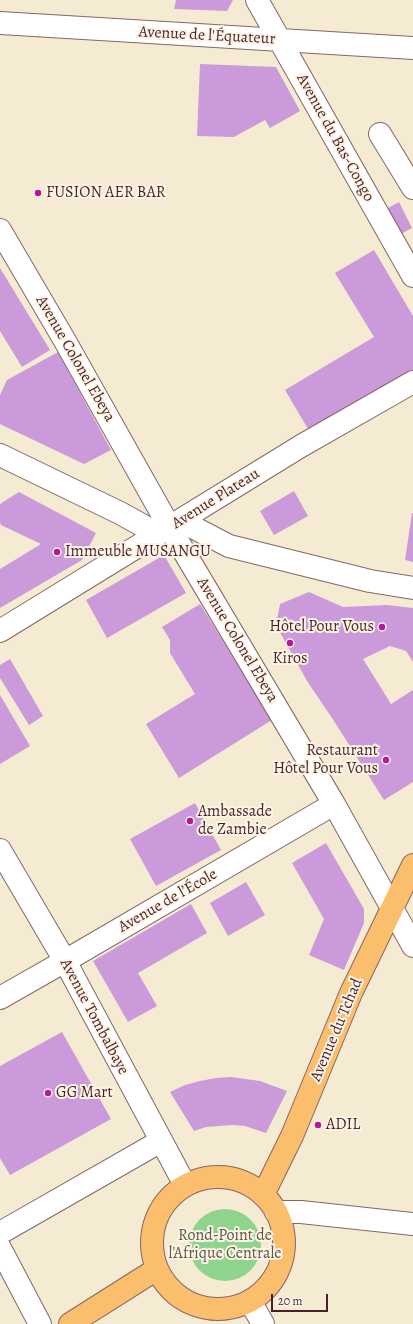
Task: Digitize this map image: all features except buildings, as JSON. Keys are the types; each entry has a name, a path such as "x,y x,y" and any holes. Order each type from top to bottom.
{"main road":[{"name":"Avenue du Tchad","path":"269,1203 292,1136 352,993 413,865"},
{"path":"225,1177 246,1183 269,1203 283,1231 283,1252 278,1272 266,1289 250,1301 230,1309 207,1309 186,1302 169,1288 157,1269 152,1250 153,1231 159,1213 170,1197 185,1186 205,1178 225,1177"},
{"path":"70,1324 157,1269"}],"street":[{"name":"Avenue du Bas-Congo","path":"257,0 406,246 413,276"},
{"name":"Avenue de l'Équateur","path":"0,23 413,48"},
{"path":"380,134 413,188"},
{"name":"Avenue Colonel Ebeya","path":"0,230 170,528 334,804 413,946"},
{"name":"Avenue Plateau","path":"0,631 170,528 301,446 413,382"},
{"path":"0,455 120,513 229,546 370,581 413,588"},
{"name":"Avenue de l’École","path":"0,998 334,804"},
{"name":"Avenue Tombalbaye","path":"0,850 65,961 185,1186"},
{"path":"0,1233 161,1141"},
{"path":"269,1203 302,1212 413,1224"},
{"path":"0,1248 40,1324"},
{"path":"250,1301 263,1324"}],"green space":[{"name":"Rond-Point de l'Afrique Centrale","path":"225,1209 245,1215 255,1225 261,1245 255,1265 245,1275 225,1281 205,1275 195,1265 189,1245 195,1225 205,1215"}],"place":[{"name":"FUSION AER BAR","path":"38,193"},
{"name":"Immeuble MUSANGU","path":"57,552"},
{"name":"Hôtel Pour Vous","path":"382,627"},
{"name":"Kiros","path":"290,643"},
{"name":"Restaurant Hôtel Pour Vous","path":"386,760"},
{"name":"Ambassade de Zambie","path":"190,821"},
{"name":"GG Mart","path":"48,1093"},
{"name":"ADIL","path":"318,1125"}]}
